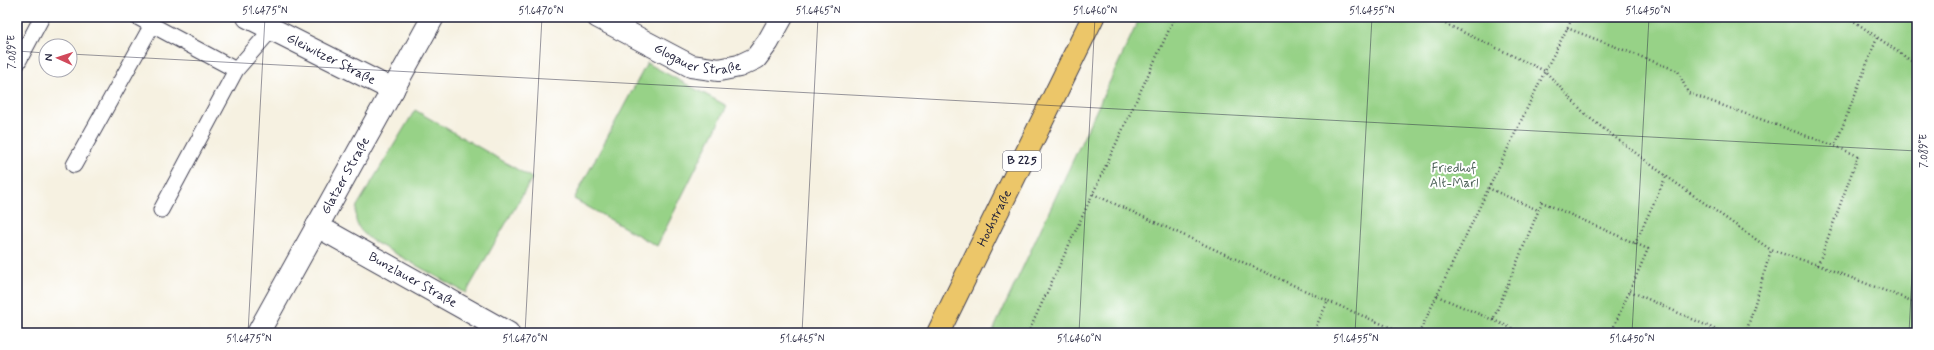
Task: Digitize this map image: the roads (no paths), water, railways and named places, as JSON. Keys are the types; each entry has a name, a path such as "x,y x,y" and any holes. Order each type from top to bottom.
{"main road":[{"name":"Hochstraße","path":"938,333 1093,17"}],"street":[{"name":"Gleiwitzer Straße","path":"248,17 393,90"},
{"name":"Glatzer Straße","path":"258,333 433,17"},
{"name":"Glogauer Straße","path":"598,17 691,66 719,70 740,66 756,58 768,42 782,17"},
{"name":"Bunzlauer Straße","path":"317,226 508,333"}],"lane":[{"path":"17,64 42,17"},
{"path":"137,17 236,70"},
{"path":"74,165 152,25"},
{"path":"161,210 236,70 272,30"}],"park label":[{"name":"Friedhof Alt-Marl","path":"1454,176"}]}
